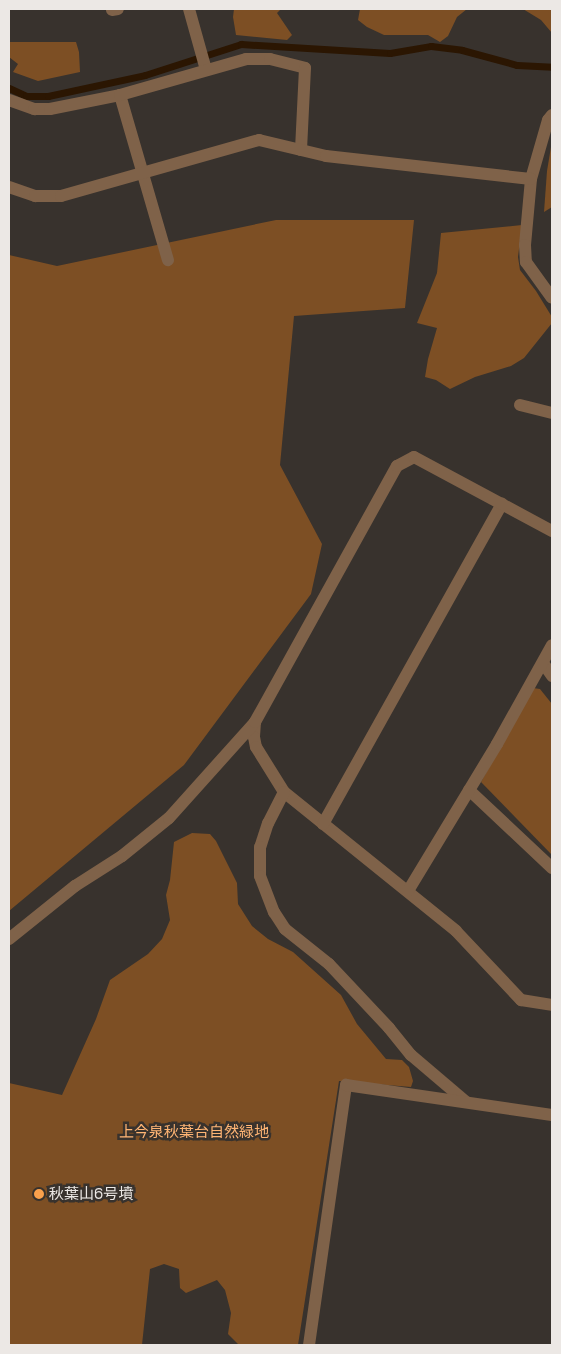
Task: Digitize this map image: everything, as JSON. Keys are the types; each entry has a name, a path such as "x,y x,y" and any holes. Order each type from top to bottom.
{"street":[{"path":"189,9 205,67"},
{"path":"9,100 34,109 50,109 120,95 205,67 246,59 270,59 305,68 301,150"},
{"path":"120,95 168,260"},
{"path":"552,115 545,129 531,179 526,238 526,262 552,298"},
{"path":"9,188 35,196 61,196 260,140 326,156 531,179"},
{"path":"520,405 552,413"},
{"path":"9,940 75,886 122,856 169,818 256,722 397,466 406,459 414,457 552,531"},
{"path":"323,824 502,504"},
{"path":"408,891 469,790 552,645"},
{"path":"543,663 552,676"},
{"path":"256,722 254,737 256,747 284,792 456,932 521,1000 552,1005"},
{"path":"469,790 552,868"},
{"path":"284,792 260,847 260,876 274,912 285,929 329,964 389,1028 411,1055 465,1101"},
{"path":"309,1345 336,1166 346,1085 552,1115"}],"green space":[{"path":"234,9 281,9 277,13 292,35 287,40 236,35 233,17"},
{"path":"360,9 467,9 457,17 448,36 440,42 428,35 384,35 367,27 358,20"},
{"path":"523,9 552,9 552,33 541,20"},
{"path":"9,42 76,42 79,52 80,72 38,81 13,72 18,64 9,57"},
{"path":"552,141 552,207 544,212 547,171"},
{"path":"276,220 414,220 405,308 294,316 280,465 322,544 311,594 184,765 9,911 9,255 57,266"},
{"path":"522,225 518,257 520,270 552,317 552,323 524,358 511,366 475,377 450,389 436,380 425,377 437,328 417,323 437,273 441,233"},
{"path":"533,688 540,689 552,704 552,855 481,782"},
{"name":"上今泉秋葉台自然緑地","path":"192,833 210,834 216,841 237,883 238,904 252,926 268,939 293,952 341,995 357,1024 386,1059 402,1060 409,1067 413,1081 411,1087 339,1081 298,1345 239,1345 228,1334 231,1313 225,1290 217,1280 186,1293 180,1288 179,1269 164,1264 150,1269 142,1345 9,1345 9,1083 62,1095 96,1019 110,980 148,954 162,939 170,920 166,895 170,880 174,842"}],"waterway":[{"path":"9,88 26,96 48,96 145,75 241,44 390,53 431,46 462,50 517,65 552,67"}],"place":[{"name":"秋葉山6号墳","path":"39,1194"}]}
